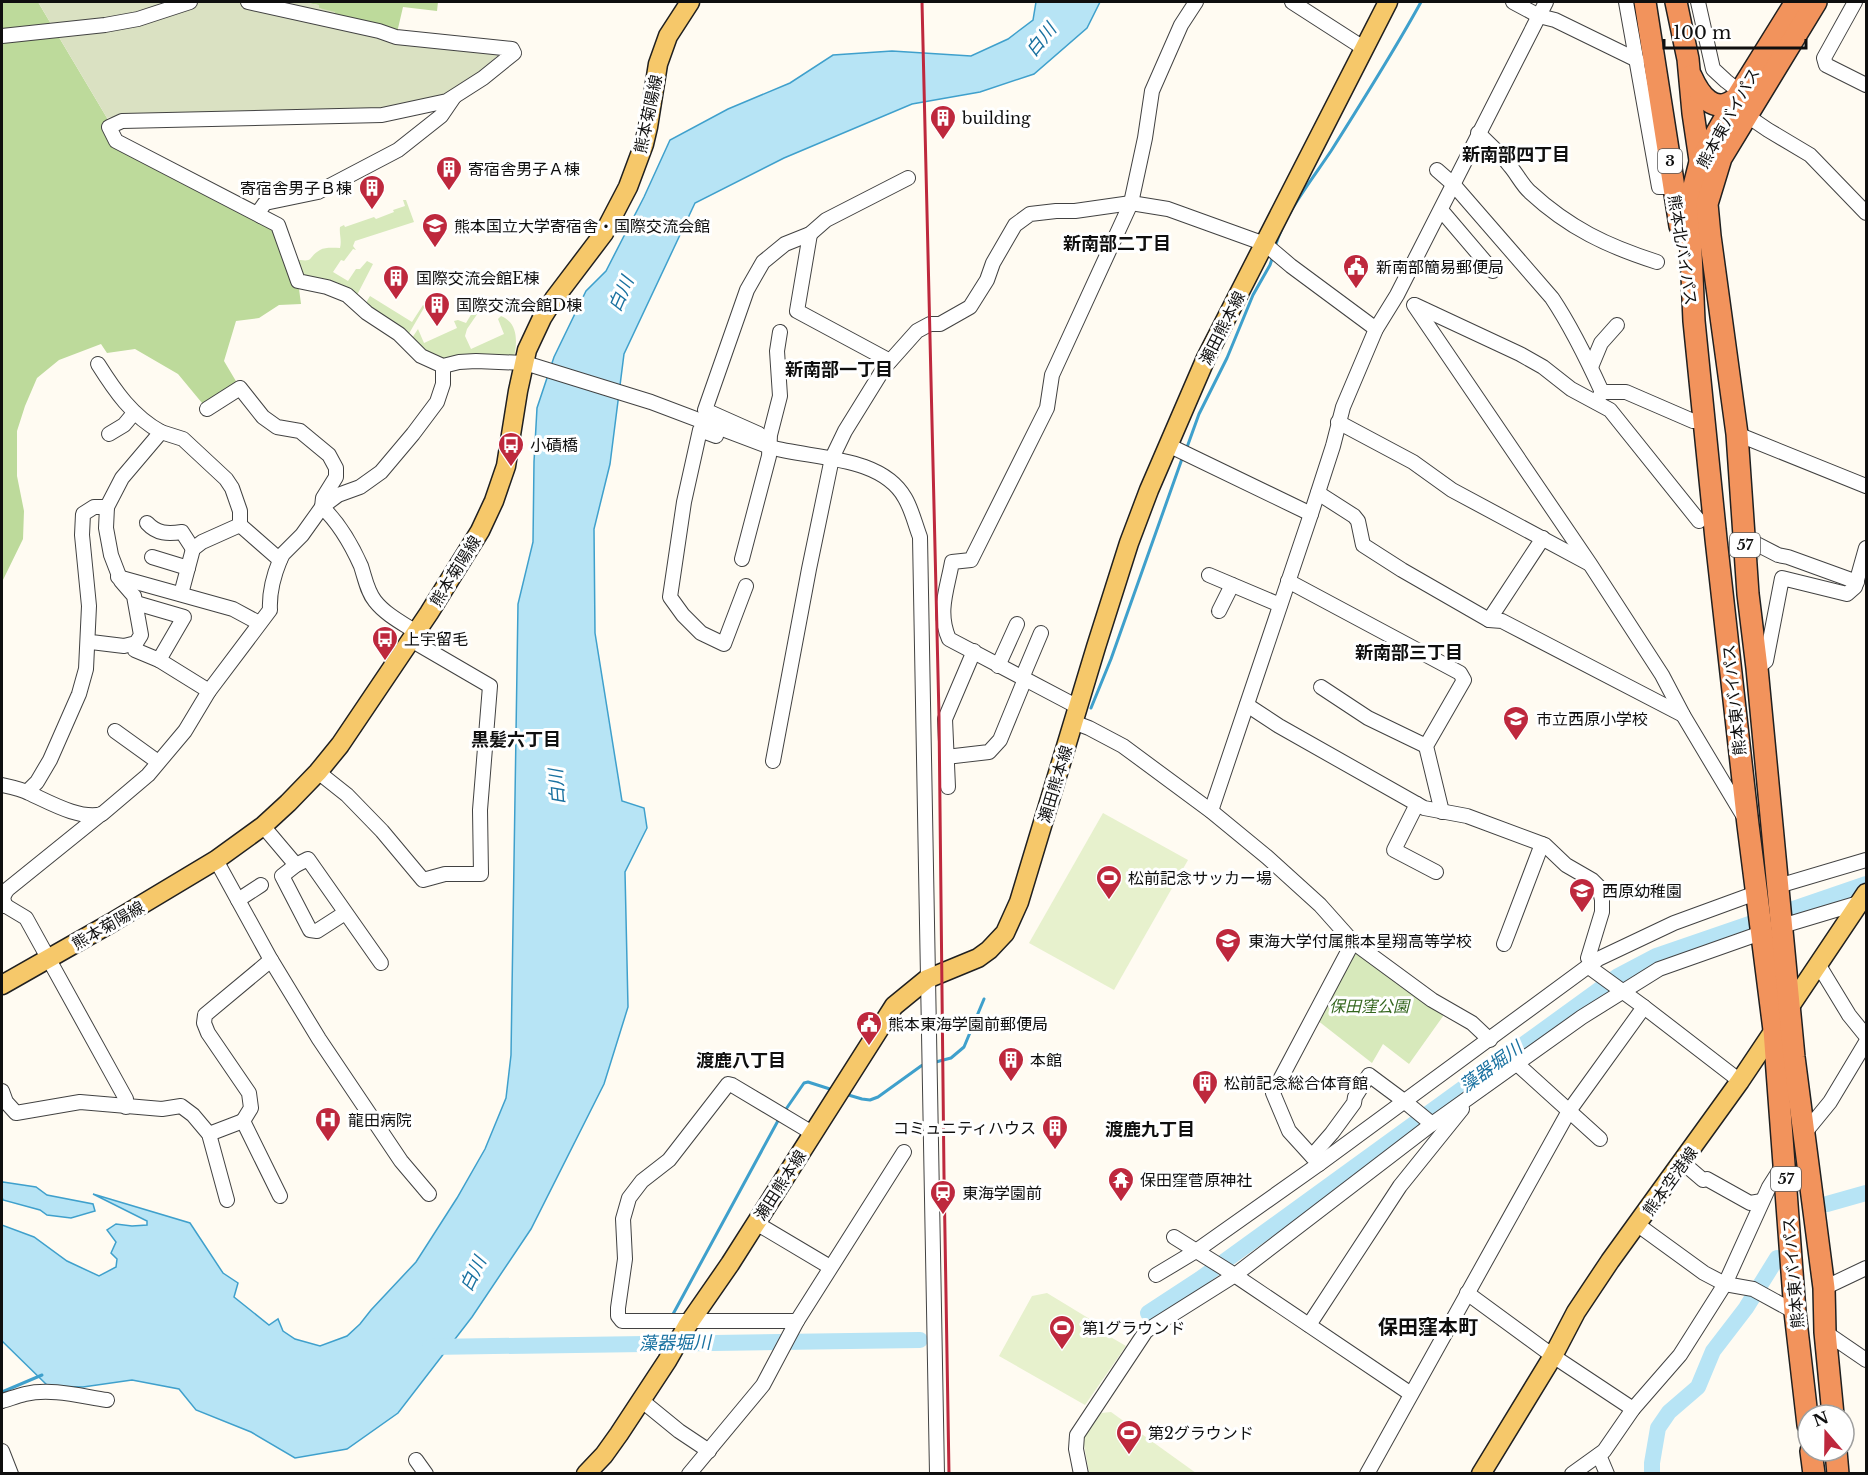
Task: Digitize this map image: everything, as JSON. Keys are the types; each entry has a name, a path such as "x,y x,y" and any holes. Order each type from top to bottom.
{"highway":[{"name":"熊本北バイパス","path":"1645,2 1694,321"},
{"name":"熊本北バイパス","path":"1676,2 1689,70 1707,204"},
{"name":"熊本東バイパス","path":"1796,2 1740,102 1734,135 1721,158 1707,204 1737,434 1748,594 1803,1135 1824,1288 1825,1332 1832,1403"},
{"name":"熊本東バイパス","path":"1805,1403 1795,1312 1774,1030 1756,893 1716,539 1707,519 1704,420 1694,321 1689,206 1702,156 1816,2"},
{"path":"1689,70 1702,96 1710,102 1723,105 1740,102"},
{"path":"1666,134 1679,149 1689,154 1702,156 1721,147 1734,135"}],"main road":[{"name":"熊本菊陽線","path":"2,985 216,860 263,826 288,804 340,746 414,636 480,531 494,501 506,466 527,350 542,318 604,233 628,187 644,144 658,64 668,36 690,2"},
{"name":"瀬田熊本線","path":"586,1473 604,1455 667,1361 689,1323 814,1134 894,1006 927,979 978,958 1005,933 1019,903 1129,543 1168,445 1206,358 1388,2"},
{"name":"熊本空港線","path":"1481,1473 1610,1261 1638,1226 1740,1081 1864,898"}],"street":[{"path":"2,36 105,25 138,19 190,2"},
{"path":"248,2 379,31 396,37 512,49 514,53 483,78 447,101 382,115 122,121 109,127 116,141 278,225 298,281 333,289 347,295 367,313 399,334 421,356 443,366 476,361 525,363 651,402 770,447 832,458 865,467 886,476 904,496 920,537 937,1473"},
{"path":"1196,2 1181,25 1152,91 1131,203 1052,375 1047,408 971,560 952,562 942,609 944,627 949,639 1023,679 1076,715 1089,728 1123,746 1211,811 1320,905 1353,942 1432,1000 1472,1023 1490,1040"},
{"path":"1292,2 1365,49"},
{"path":"1513,2 1637,60"},
{"path":"1211,811 1318,493 1343,407 1376,328 1397,295 1546,2"},
{"path":"1626,2 1659,187 1674,187"},
{"path":"1698,2 1713,69 1726,81 1740,102 1768,130 1810,155 1866,213"},
{"path":"1855,2 1824,58 1826,65 1866,85"},
{"path":"1860,2 1866,5"},
{"path":"261,216 260,210 265,203 318,192 398,150 441,116 454,97"},
{"path":"1478,133 1510,166 1528,190 1572,224 1593,238 1619,250 1657,262"},
{"path":"1437,170 1453,184 1552,298 1575,334 1591,367 1599,397 1624,427 1636,430 1707,519"},
{"path":"770,447 760,434 705,410 747,290 763,262 785,244 810,234 826,220 908,178"},
{"path":"773,761 832,458 854,416 890,361 917,331 930,324 940,324 970,307 987,280 993,263 1015,225 1030,214 1056,211 1075,212 1131,203 1168,209 1265,244 1291,266 1376,328"},
{"path":"1441,210 1493,271"},
{"path":"810,234 797,311 890,361"},
{"path":"1397,295 1520,354 1543,367 1571,389 1599,397 1626,392 1693,422 1704,420"},
{"path":"1414,304 1590,564 1662,675 1748,825"},
{"path":"1591,367 1601,343 1617,325"},
{"path":"742,559 770,456 770,435 780,396 777,351 780,332"},
{"path":"98,364 134,413 161,432 183,439 226,479 232,488 240,511 240,525 280,560"},
{"path":"126,1107 126,1099 26,918 4,906 3,896 8,889 140,783 185,731 209,691 270,610 269,598 272,581 283,555 302,535 322,507 338,495 360,487 388,464 437,402 443,384 443,366"},
{"path":"207,409 240,387 263,417 277,427 300,431 318,444 329,455 336,468 336,477 323,498 322,507"},
{"path":"109,434 124,425 134,413"},
{"path":"1338,422 1413,462 1452,490 1590,564"},
{"path":"1624,427 1624,438 1685,517 1699,532 1716,539"},
{"path":"746,586 724,644 701,633 683,615 670,597 684,502 700,430 758,450 770,447"},
{"path":"161,432 116,487 107,507 106,528 111,555 118,577 132,592 136,603 141,635 135,650 159,660 209,691"},
{"path":"1737,434 1866,486"},
{"path":"1168,445 1311,514"},
{"path":"1318,493 1358,521 1363,545 1402,570 1489,620 1502,621 1683,715"},
{"path":"27,792 37,782 50,760 79,694 86,669 89,606 82,535 83,514 94,507 107,507"},
{"path":"318,772 347,795 423,880 445,874 481,874 480,810 490,687 414,636 376,602 370,594 360,564 348,542 330,514 322,507"},
{"path":"147,523 162,533 182,532 194,549"},
{"path":"159,660 184,617 188,596 188,568 194,549 202,542 240,525"},
{"path":"1489,620 1543,538"},
{"path":"1744,538 1778,555 1788,556 1859,587"},
{"path":"1757,668 1766,662 1782,578 1847,594 1859,587 1866,548"},
{"path":"1763,556 1775,562 1859,587"},
{"path":"152,557 188,568"},
{"path":"1209,575 1280,605"},
{"path":"118,577 233,609 260,623"},
{"path":"1288,581 1460,673 1464,680 1426,746 1442,812"},
{"path":"1219,611 1232,585"},
{"path":"136,603 184,617"},
{"path":"998,666 1017,624"},
{"path":"946,757 989,752 1000,740 1041,633"},
{"path":"87,639 91,642 119,645 136,643"},
{"path":"948,787 945,719 974,651"},
{"path":"1321,687 1368,717 1426,746"},
{"path":"1246,705 1424,808 1467,816 1542,844 1566,865 1593,880 1599,887 1602,912 1588,958 1591,965 1621,991 1740,1081"},
{"path":"115,731 158,762"},
{"path":"2,785 27,792 77,812 95,816 102,814"},
{"path":"1417,804 1394,850 1436,872"},
{"path":"263,826 296,865"},
{"path":"1504,944 1542,844"},
{"path":"345,913 317,932 310,930 282,876 308,859 381,963"},
{"path":"216,860 319,1039 402,1161 429,1194"},
{"path":"1778,886 1866,860"},
{"path":"238,900 261,885"},
{"path":"1156,1275 1196,1251 1316,1160 1404,1101 1611,952 1674,923 1756,893"},
{"path":"1782,926 1864,898"},
{"path":"1081,1473 1076,1449 1077,1435 1146,1331 1233,1274 1429,1122 1473,1095 1621,991 1659,969 1761,933"},
{"path":"1316,1160 1290,1131 1273,1093 1353,942"},
{"path":"209,1134 243,1120 251,1108 249,1093 208,1033 204,1023 205,1015 272,960"},
{"path":"1818,964 1849,1016 1866,1036"},
{"path":"1367,1473 1569,1112 1644,1007"},
{"path":"1803,1135 1830,1102 1866,1042"},
{"path":"1516,1063 1599,1139"},
{"path":"1316,1160 1354,1103 1355,1097 1369,1075 1429,1122"},
{"path":"797,1321 689,1323 622,1321 618,1316 618,1308 625,1259 623,1219 629,1198 642,1181 669,1160 728,1084 814,1134"},
{"path":"2,1091 6,1102 16,1113 80,1102 162,1109 181,1106 193,1115 209,1134 227,1200"},
{"path":"1309,1325 1400,1186 1473,1095"},
{"path":"243,1120 280,1196"},
{"path":"691,1473 763,1385 797,1321 903,1152"},
{"path":"1683,1162 1703,1180 1707,1179 1750,1203 1762,1201"},
{"path":"1572,1473 1604,1451 1633,1410 1680,1355 1725,1284 1762,1201 1785,1163"},
{"path":"756,1223 830,1268"},
{"path":"1638,1226 1704,1273 1725,1284 1753,1289 1795,1312"},
{"path":"1174,1237 1412,1394"},
{"path":"1824,1288 1866,1268"},
{"path":"1467,1293 1553,1356 1633,1410"},
{"path":"1825,1332 1866,1360"},
{"path":"2,1401 39,1392 106,1400"},
{"path":"641,1400 679,1431 684,1432 709,1451"},
{"path":"2,1451 8,1472"},
{"path":"1599,1455 1607,1473"},
{"path":"416,1460 426,1473"}],"green space":[{"path":"2,2 38,2 107,118 116,141 278,225 298,281 301,304 279,305 259,318 236,321 224,361 240,388 207,409 178,374 135,349 107,353 101,344 59,360 37,378 17,431 17,476 24,511 23,539 2,582"},
{"path":"38,2 302,2 319,5 319,8 335,12 335,17 501,53 470,79 442,96 383,110 125,115 107,118"},
{"path":"302,2 438,2 437,11 403,7 396,37 319,8 318,5"},
{"path":"403,200 406,200 414,222 355,241 353,246 356,250 353,249 344,261 341,260 333,272 348,281 356,269 360,269 367,261 373,264 356,297 304,276 294,259 308,260 322,249 340,248 340,227 374,217 376,219 394,212 393,210 405,206"},
{"path":"370,296 412,322 423,305 425,306 407,337 367,305"},
{"path":"479,304 492,310 489,314 480,310 467,329 465,336 471,349 504,334 498,319 501,316 511,324 516,336 513,363 442,362 410,341 418,329 424,343 457,328 454,321 466,323 475,308 472,306"},
{"name":"松前記念サッカー場","path":"1103,813 1188,860 1114,990 1029,943"},
{"name":"保田窪公園","path":"1359,951 1446,1012 1409,1064 1383,1044 1372,1063 1317,1020 1352,953"},
{"name":"第1グラウンド","path":"1047,1293 1098,1324 1102,1332 1126,1346 1085,1405 999,1356 1032,1296"},
{"name":"第2グラウンド","path":"1111,1412 1196,1473 1089,1473 1083,1439 1101,1413"}],"water":[{"name":"白川","path":"1036,2 1100,2 1087,28 1034,74 980,92 912,104 784,158 695,203 624,354 610,464 594,529 595,633 622,801 644,808 647,828 625,872 628,1007 604,1084 531,1229 472,1317 398,1413 347,1449 295,1458 251,1432 196,1410 179,1389 132,1380 83,1387 48,1386 2,1341 2,1225 34,1237 67,1261 99,1276 116,1267 117,1259 111,1253 116,1242 107,1230 116,1224 147,1225 147,1221 93,1194 190,1223 223,1273 238,1283 234,1297 269,1325 278,1319 283,1331 295,1339 320,1346 347,1336 416,1262 485,1149 506,1098 511,1055 518,604 533,542 537,408 554,357 586,291 606,271 670,140 728,109 790,83 833,55 892,51 971,56 1008,39 1033,20"},
{"path":"3,1182 36,1187 47,1195 93,1204 95,1211 71,1218 47,1215 40,1210 3,1200"}],"waterway":[{"path":"1275,247 1292,210 1366,96 1421,2"},
{"path":"1186,450 1199,414 1273,256"},
{"path":"1091,708 1111,659 1183,456"},
{"name":"藻器堀川","path":"1148,1313 1200,1279 1618,976 1656,956 1866,884"},
{"path":"932,1063 951,1058 964,1047 984,999"},
{"path":"845,1094 870,1100 878,1097 926,1064"},
{"path":"784,1112 804,1083 808,1082 833,1090"},
{"path":"672,1316 780,1117"},
{"path":"1827,1204 1866,1193"},
{"path":"1652,1474 1658,1428 1669,1412 1698,1387 1713,1351 1746,1308 1777,1258"},
{"name":"藻器堀川","path":"430,1347 920,1340"},
{"path":"2,1392 42,1375"}],"tunnel":[{"path":"1712,528 1763,556"}],"railway":[{"path":"922,2 939,716 949,1474"}],"place":[{"name":"building","path":"943,141"},
{"name":"寄宿舎男子Ａ棟","path":"449,192"},
{"name":"寄宿舎男子Ｂ棟","path":"372,211"},
{"name":"熊本国立大学寄宿舎・国際交流会館","path":"435,249"},
{"name":"新南部簡易郵便局","path":"1356,290"},
{"name":"国際交流会館E棟","path":"396,301"},
{"name":"国際交流会館D棟","path":"437,328"},
{"name":"小磧橋","path":"511,468"},
{"name":"上宇留毛","path":"385,662"},
{"name":"市立西原小学校","path":"1516,742"},
{"name":"松前記念サッカー場","path":"1109,901"},
{"name":"西原幼稚園","path":"1582,914"},
{"name":"東海大学付属熊本星翔高等学校","path":"1228,964"},
{"name":"熊本東海学園前郵便局","path":"869,1047"},
{"name":"本館","path":"1011,1083"},
{"name":"松前記念総合体育館","path":"1205,1106"},
{"name":"龍田病院","path":"328,1143"},
{"name":"コミュニティハウス","path":"1055,1151"},
{"name":"保田窪菅原神社","path":"1121,1203"},
{"name":"東海学園前","path":"943,1216"},
{"name":"第1グラウンド","path":"1062,1351"},
{"name":"第2グラウンド","path":"1129,1456"}],"district":[{"name":"新南部四丁目","path":"1516,155"},
{"name":"新南部二丁目","path":"1117,244"},
{"name":"新南部一丁目","path":"839,370"},
{"name":"新南部三丁目","path":"1409,653"},
{"name":"黒髪六丁目","path":"516,740"},
{"name":"渡鹿八丁目","path":"741,1061"},
{"name":"渡鹿九丁目","path":"1150,1130"},
{"name":"保田窪本町","path":"1428,1327"}]}
